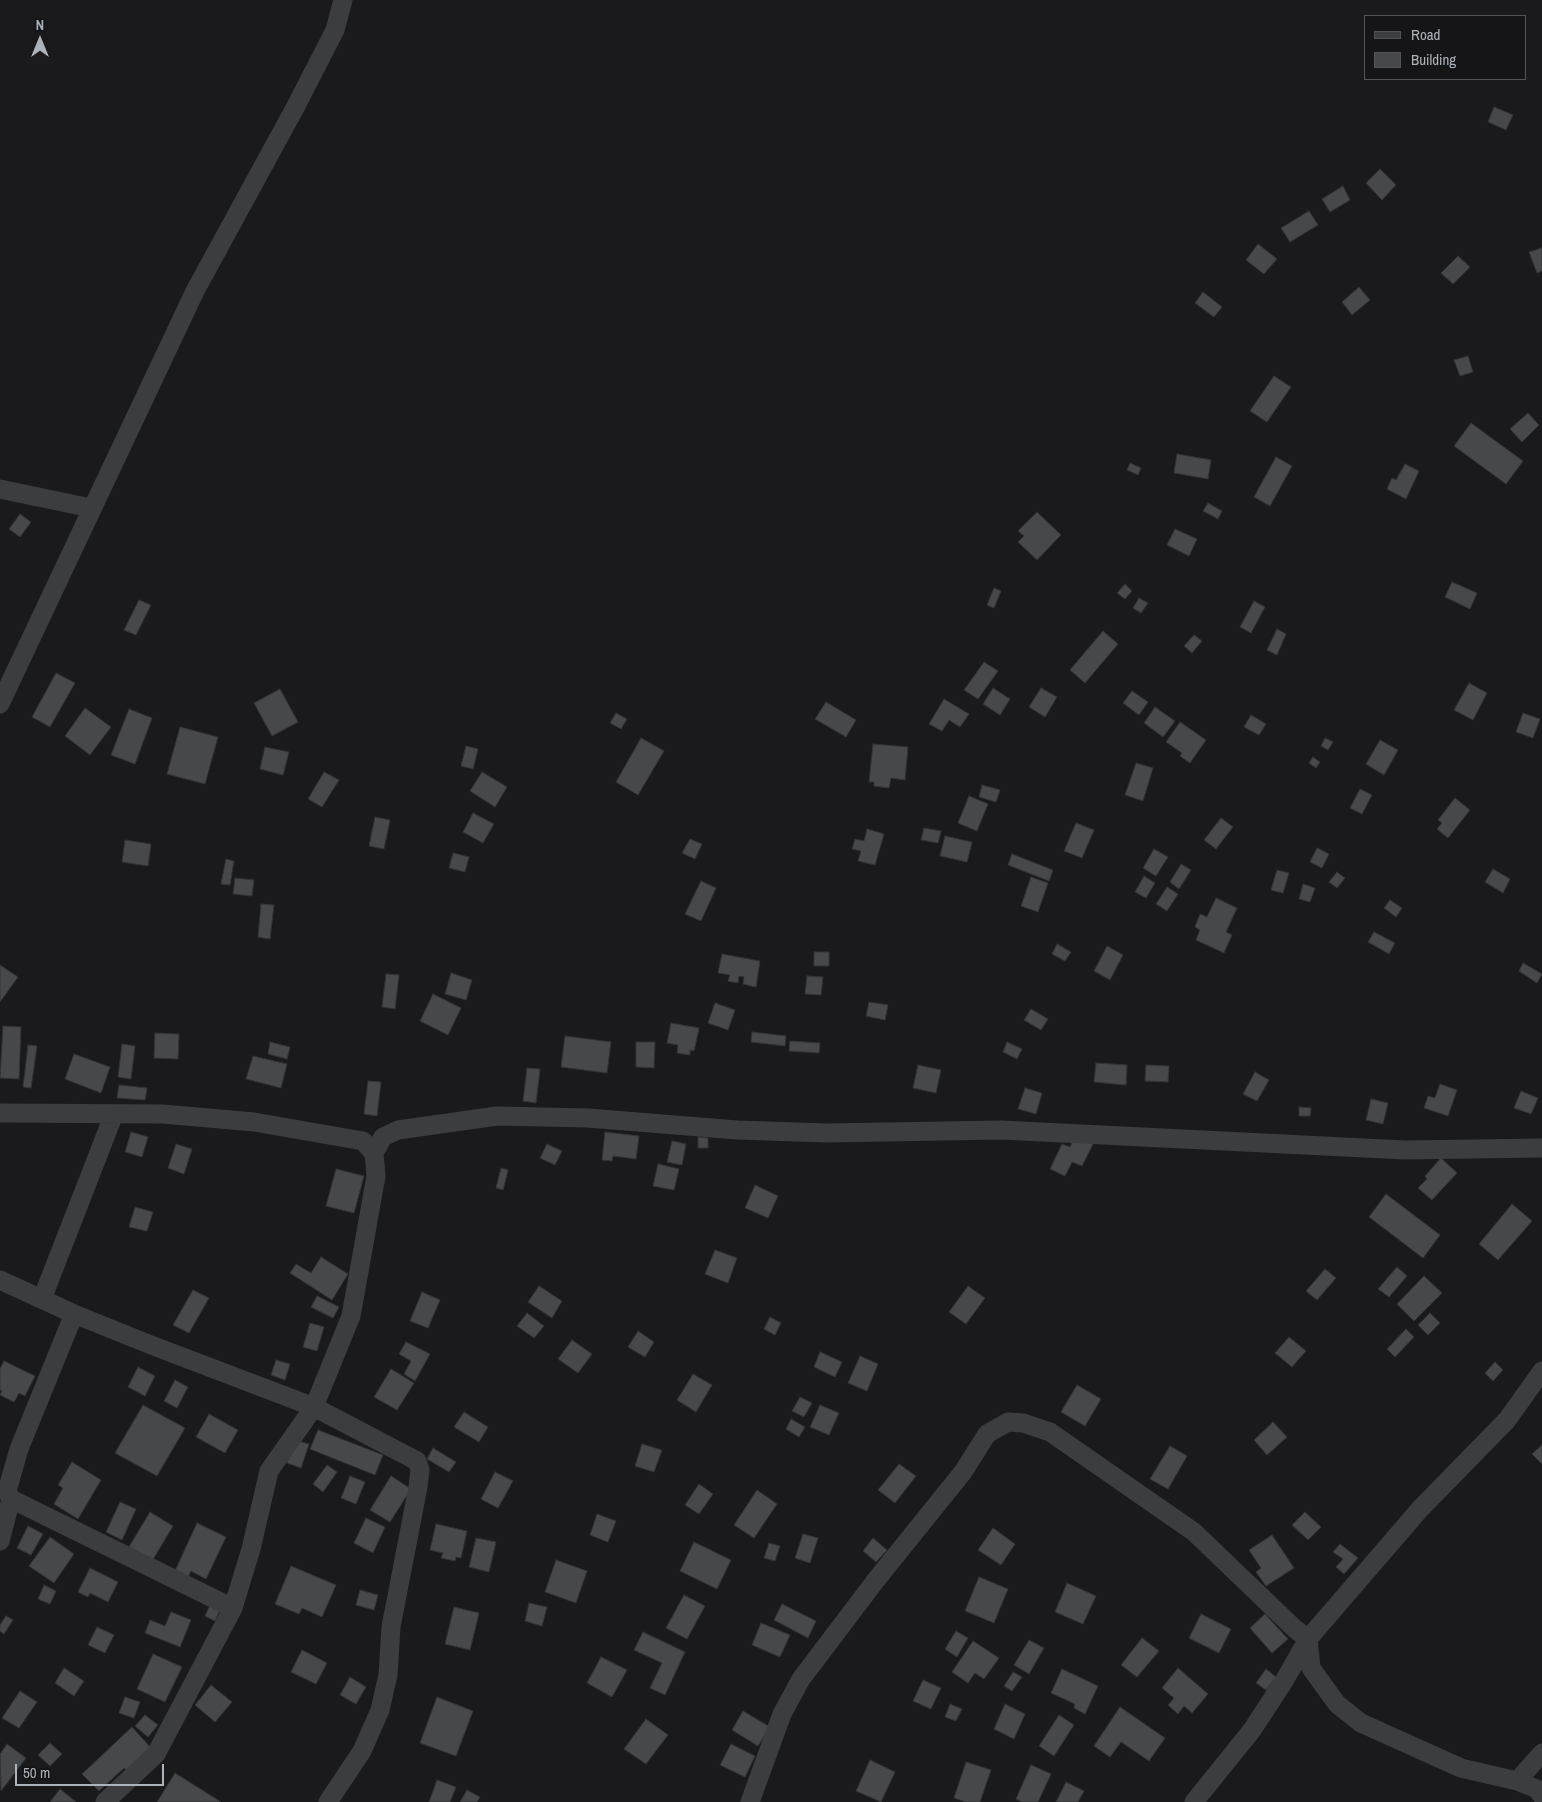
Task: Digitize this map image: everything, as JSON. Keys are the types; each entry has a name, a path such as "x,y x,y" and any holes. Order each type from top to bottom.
{"street":[{"path":"0,704 195,291 296,106 335,30 343,0"},
{"path":"0,489 91,508"},
{"path":"0,1113 163,1114 254,1122 363,1141 374,1153"},
{"path":"42,1299 114,1114"},
{"path":"105,1802 156,1754 233,1608 251,1549 269,1471 314,1407 351,1316 376,1176 374,1153 383,1137 398,1130 453,1124 471,1119 497,1116 588,1118 737,1130 828,1133 1001,1130 1405,1150 1542,1148"},
{"path":"0,1280 74,1314 314,1407 405,1453 417,1461 420,1470 391,1627 388,1675 380,1710 362,1751 328,1802"},
{"path":"0,1541 6,1492 19,1449 74,1314"},
{"path":"1194,1802 1252,1730 1284,1681 1308,1638 1420,1509 1508,1420 1542,1371"},
{"path":"750,1802 782,1714 801,1679 876,1580 963,1472 986,1434 1008,1422 1023,1423 1050,1432 1194,1532 1294,1628 1308,1638 1311,1668 1337,1704 1361,1723 1461,1768 1517,1780 1537,1789 1542,1796"},
{"path":"6,1492 233,1608"},
{"path":"1517,1780 1542,1753"}],"building":[{"path":"1494,107 1513,115 1506,130 1488,122"},
{"path":"1380,169 1396,185 1382,200 1366,183"},
{"path":"1343,186 1350,200 1330,212 1322,199"},
{"path":"1309,211 1318,225 1290,242 1281,228"},
{"path":"1258,244 1277,259 1264,274 1246,260"},
{"path":"1542,248 1542,271 1537,273 1529,252"},
{"path":"1458,256 1470,267 1453,284 1441,273"},
{"path":"1359,287 1370,300 1352,315 1342,302"},
{"path":"1203,292 1222,307 1214,317 1195,303"},
{"path":"1468,356 1473,372 1460,376 1454,360"},
{"path":"1274,376 1291,387 1267,422 1250,411"},
{"path":"1528,413 1539,425 1522,442 1510,429"},
{"path":"1471,423 1523,461 1506,484 1454,446"},
{"path":"1177,454 1211,460 1208,479 1174,473"},
{"path":"1276,457 1292,466 1270,506 1254,497"},
{"path":"1130,463 1141,468 1138,475 1127,470"},
{"path":"1405,464 1419,471 1406,499 1387,489 1392,478 1396,480"},
{"path":"1208,503 1222,511 1218,519 1203,511"},
{"path":"1037,512 1061,535 1037,560 1018,542 1024,536 1018,531"},
{"path":"20,514 31,522 20,537 9,529"},
{"path":"1175,529 1197,539 1189,556 1167,545"},
{"path":"1452,582 1477,593 1470,609 1445,597"},
{"path":"1125,584 1132,591 1125,599 1117,593"},
{"path":"994,588 1001,591 994,608 987,605"},
{"path":"1139,598 1148,603 1141,613 1133,608"},
{"path":"139,600 151,605 136,635 124,630"},
{"path":"1254,601 1265,607 1251,633 1240,627"},
{"path":"1277,629 1286,634 1277,655 1267,650"},
{"path":"1103,631 1118,644 1085,683 1070,670"},
{"path":"1194,635 1202,641 1192,653 1184,646"},
{"path":"984,662 998,671 978,699 964,690"},
{"path":"56,673 75,683 50,727 32,717"},
{"path":"1469,683 1487,693 1473,720 1454,710"},
{"path":"993,688 1010,699 1000,715 983,704"},
{"path":"1041,688 1057,697 1045,717 1029,707"},
{"path":"280,689 298,722 272,736 254,703"},
{"path":"1132,691 1148,702 1139,715 1123,703"},
{"path":"944,699 969,714 960,727 949,720 942,731 929,724"},
{"path":"826,702 856,720 846,737 815,719"},
{"path":"1155,707 1175,721 1163,737 1144,723"},
{"path":"85,708 111,727 90,755 65,736"},
{"path":"129,709 152,718 135,764 111,755"},
{"path":"616,713 627,719 621,729 610,723"},
{"path":"1523,713 1540,719 1533,738 1516,732"},
{"path":"1251,715 1266,724 1259,735 1244,727"},
{"path":"1180,722 1206,740 1190,763 1180,756 1182,753 1166,742"},
{"path":"180,727 218,737 205,784 167,774"},
{"path":"641,738 664,751 638,795 616,782"},
{"path":"1325,738 1333,742 1328,750 1321,746"},
{"path":"1380,740 1398,750 1384,775 1366,764"},
{"path":"873,744 908,747 905,780 891,778 889,788 874,786 874,782 869,782"},
{"path":"466,746 478,749 473,769 461,766"},
{"path":"265,747 289,752 283,775 260,769"},
{"path":"1313,757 1320,762 1316,768 1309,763"},
{"path":"1136,763 1153,768 1143,801 1125,795"},
{"path":"324,772 339,780 322,807 308,799"},
{"path":"482,772 507,787 495,807 470,791"},
{"path":"982,785 1000,790 996,802 979,797"},
{"path":"1360,789 1372,795 1362,814 1350,808"},
{"path":"969,796 988,804 977,831 958,823"},
{"path":"1455,798 1470,810 1448,838 1437,829 1442,823 1438,820"},
{"path":"473,813 494,824 483,843 463,832"},
{"path":"375,817 390,820 384,849 369,846"},
{"path":"1221,818 1233,827 1216,849 1204,840"},
{"path":"1076,823 1094,830 1082,858 1064,851"},
{"path":"924,828 941,831 938,843 921,840"},
{"path":"867,829 884,834 875,865 858,861 861,851 852,849 855,839 864,841"},
{"path":"945,836 972,842 967,862 940,856"},
{"path":"690,839 702,844 695,859 682,853"},
{"path":"125,840 151,844 148,866 122,862"},
{"path":"1317,848 1329,854 1322,868 1310,862"},
{"path":"1154,849 1168,857 1156,876 1143,868"},
{"path":"453,853 469,857 465,872 449,868"},
{"path":"1012,854 1053,870 1049,881 1008,865"},
{"path":"226,859 234,861 230,885 221,884"},
{"path":"1181,864 1191,870 1179,889 1170,882"},
{"path":"1493,869 1510,879 1503,893 1485,882"},
{"path":"1277,870 1289,873 1283,893 1271,890"},
{"path":"1337,872 1345,878 1337,888 1329,882"},
{"path":"1144,876 1155,883 1146,898 1135,892"},
{"path":"1031,877 1048,883 1038,912 1021,906"},
{"path":"235,878 254,880 252,896 233,894"},
{"path":"701,881 716,888 701,921 685,914"},
{"path":"1303,884 1315,888 1310,902 1299,899"},
{"path":"1167,887 1178,894 1167,911 1156,904"},
{"path":"1216,898 1237,908 1226,932 1232,935 1224,953 1196,940 1200,930 1195,927 1200,914 1207,917"},
{"path":"1390,900 1402,908 1396,917 1384,908"},
{"path":"261,904 274,905 270,939 258,937"},
{"path":"1374,932 1395,943 1389,954 1368,942"},
{"path":"1057,944 1071,952 1065,961 1052,954"},
{"path":"1107,946 1123,955 1110,980 1094,971"},
{"path":"814,952 829,952 829,966 814,966"},
{"path":"722,954 760,961 756,987 743,984 744,977 739,976 738,983 728,981 730,975 718,973"},
{"path":"1523,963 1542,974 1537,983 1519,971"},
{"path":"0,965 18,977 0,1002"},
{"path":"451,973 472,980 466,1000 445,994"},
{"path":"386,974 399,975 395,1009 382,1007"},
{"path":"807,976 823,977 821,995 805,994"},
{"path":"433,994 461,1008 448,1035 420,1021"},
{"path":"869,1002 888,1005 885,1020 866,1016"},
{"path":"715,1003 735,1010 728,1030 708,1023"},
{"path":"1031,1009 1048,1019 1041,1030 1024,1020"},
{"path":"671,1023 699,1028 694,1051 690,1050 690,1055 677,1053 678,1045 667,1043"},
{"path":"3,1026 21,1027 19,1079 0,1078"},
{"path":"752,1032 786,1036 785,1046 751,1042"},
{"path":"155,1033 179,1034 178,1059 154,1058"},
{"path":"565,1036 611,1042 607,1073 561,1067"},
{"path":"790,1041 820,1043 819,1053 789,1051"},
{"path":"270,1042 290,1047 287,1059 268,1054"},
{"path":"636,1042 655,1042 654,1068 636,1067"},
{"path":"1007,1042 1022,1049 1017,1059 1003,1052"},
{"path":"122,1044 135,1046 131,1079 118,1077"},
{"path":"28,1045 37,1046 31,1088 23,1087"},
{"path":"74,1054 110,1067 101,1093 65,1079"},
{"path":"253,1056 287,1064 281,1088 246,1079"},
{"path":"1096,1063 1127,1065 1126,1085 1094,1082"},
{"path":"918,1065 941,1070 936,1093 913,1088"},
{"path":"1146,1065 1169,1066 1168,1082 1145,1081"},
{"path":"527,1068 540,1069 536,1103 523,1101"},
{"path":"1255,1072 1269,1080 1257,1101 1243,1094"},
{"path":"368,1081 381,1082 377,1116 364,1114"},
{"path":"1440,1084 1457,1090 1448,1116 1424,1108 1428,1096 1435,1098"},
{"path":"119,1085 147,1088 145,1100 117,1098"},
{"path":"1025,1088 1042,1093 1036,1114 1018,1109"},
{"path":"1521,1091 1538,1098 1531,1114 1514,1108"},
{"path":"1371,1099 1388,1103 1383,1124 1366,1120"},
{"path":"1299,1107 1311,1108 1310,1116 1299,1116"},
{"path":"131,1132 148,1137 142,1157 125,1152"},
{"path":"605,1132 639,1136 636,1159 613,1156 612,1161 602,1160"},
{"path":"1075,1135 1093,1144 1082,1166 1072,1162 1065,1176 1050,1169 1062,1144 1070,1147"},
{"path":"698,1137 708,1138 708,1148 698,1148"},
{"path":"672,1141 686,1144 682,1165 667,1162"},
{"path":"176,1144 192,1149 184,1174 168,1168"},
{"path":"547,1144 562,1151 555,1165 540,1158"},
{"path":"1441,1158 1457,1173 1432,1200 1418,1188 1427,1179 1425,1176"},
{"path":"658,1164 679,1169 674,1190 653,1186"},
{"path":"501,1168 508,1170 503,1190 496,1188"},
{"path":"336,1169 364,1176 354,1213 326,1206"},
{"path":"755,1185 778,1196 768,1218 745,1208"},
{"path":"1386,1194 1440,1235 1423,1258 1369,1217"},
{"path":"1512,1204 1532,1221 1498,1260 1479,1244"},
{"path":"135,1207 153,1212 147,1231 129,1227"},
{"path":"715,1250 737,1258 728,1283 705,1274"},
{"path":"321,1257 348,1274 332,1300 290,1273 296,1264 311,1273"},
{"path":"1397,1267 1407,1276 1389,1297 1378,1289"},
{"path":"1325,1269 1336,1278 1317,1300 1306,1291"},
{"path":"1424,1276 1442,1293 1414,1321 1397,1304"},
{"path":"539,1286 562,1301 552,1318 528,1302"},
{"path":"968,1286 985,1298 966,1324 949,1312"},
{"path":"193,1290 209,1298 189,1333 173,1325"},
{"path":"422,1292 440,1300 428,1328 410,1321"},
{"path":"317,1296 339,1307 333,1318 311,1307"},
{"path":"527,1313 544,1326 534,1338 517,1326"},
{"path":"1430,1313 1440,1323 1428,1335 1418,1325"},
{"path":"770,1317 781,1323 775,1335 764,1329"},
{"path":"310,1323 324,1327 317,1351 303,1347"},
{"path":"1406,1329 1414,1337 1395,1357 1387,1349"},
{"path":"638,1331 654,1342 645,1357 628,1347"},
{"path":"1289,1337 1306,1351 1292,1367 1275,1353"},
{"path":"572,1340 592,1354 578,1373 558,1359"},
{"path":"406,1342 430,1354 415,1381 404,1374 411,1361 399,1354"},
{"path":"820,1352 842,1362 835,1377 814,1367"},
{"path":"860,1356 878,1364 867,1391 848,1383"},
{"path":"276,1360 290,1364 285,1380 271,1375"},
{"path":"4,1361 35,1376 25,1396 19,1393 14,1402 0,1395 2,1391 0,1390 0,1369"},
{"path":"1495,1362 1503,1370 1493,1381 1485,1373"},
{"path":"138,1367 155,1376 145,1396 128,1387"},
{"path":"391,1369 414,1383 397,1410 374,1397"},
{"path":"693,1374 712,1385 696,1412 677,1400"},
{"path":"175,1380 188,1387 177,1408 164,1401"},
{"path":"1077,1385 1101,1399 1085,1426 1061,1412"},
{"path":"800,1397 812,1403 804,1417 792,1411"},
{"path":"143,1405 185,1428 157,1476 115,1453"},
{"path":"820,1405 839,1413 829,1435 810,1427"},
{"path":"464,1412 488,1427 479,1442 454,1427"},
{"path":"209,1414 238,1430 225,1453 196,1437"},
{"path":"791,1419 805,1427 799,1437 786,1429"},
{"path":"1273,1422 1287,1437 1267,1455 1254,1440"},
{"path":"318,1430 383,1455 375,1475 310,1449"},
{"path":"295,1440 309,1444 301,1468 287,1463"},
{"path":"642,1444 662,1450 654,1472 635,1466"},
{"path":"1542,1445 1542,1464 1532,1454"},
{"path":"1170,1446 1187,1456 1168,1489 1150,1479"},
{"path":"433,1448 456,1462 449,1472 427,1459"},
{"path":"72,1462 101,1480 78,1519 54,1504 63,1488 58,1485"},
{"path":"899,1464 916,1476 895,1503 878,1490"},
{"path":"327,1465 337,1472 323,1492 313,1484"},
{"path":"495,1472 513,1481 498,1508 481,1499"},
{"path":"350,1476 365,1482 356,1504 341,1498"},
{"path":"391,1476 411,1489 390,1522 370,1510"},
{"path":"699,1484 713,1494 699,1514 685,1505"},
{"path":"757,1490 777,1504 754,1538 734,1525"},
{"path":"120,1502 136,1509 122,1540 106,1532"},
{"path":"150,1512 173,1526 152,1561 129,1547"},
{"path":"1305,1512 1321,1527 1308,1540 1292,1525"},
{"path":"597,1514 616,1521 608,1542 590,1535"},
{"path":"366,1518 385,1527 373,1553 354,1543"},
{"path":"197,1523 226,1537 206,1579 191,1571 187,1579 174,1573"},
{"path":"436,1524 467,1531 461,1558 456,1557 455,1561 441,1558 443,1553 430,1550"},
{"path":"28,1526 43,1534 31,1555 17,1548"},
{"path":"993,1528 1015,1544 1001,1565 978,1550"},
{"path":"803,1534 818,1538 810,1563 795,1558"},
{"path":"1272,1535 1294,1568 1266,1586 1256,1572 1261,1568 1249,1550"},
{"path":"50,1537 74,1554 54,1583 29,1566"},
{"path":"476,1538 496,1542 489,1572 469,1567"},
{"path":"873,1538 887,1550 876,1562 863,1551"},
{"path":"694,1542 731,1560 717,1589 680,1571"},
{"path":"769,1543 780,1546 775,1561 764,1558"},
{"path":"1340,1544 1358,1558 1344,1574 1336,1567 1343,1559 1333,1552"},
{"path":"556,1560 587,1571 576,1603 545,1592"},
{"path":"291,1566 336,1585 322,1617 302,1608 299,1614 275,1604"},
{"path":"90,1568 118,1582 108,1602 90,1593 88,1597 78,1592"},
{"path":"979,1577 1008,1589 994,1623 965,1611"},
{"path":"1067,1583 1096,1596 1083,1624 1055,1612"},
{"path":"44,1585 56,1591 50,1604 38,1599"},
{"path":"360,1590 378,1595 374,1610 356,1605"},
{"path":"684,1595 705,1606 687,1639 666,1628"},
{"path":"529,1603 547,1607 542,1626 525,1621"},
{"path":"782,1604 816,1621 808,1638 774,1620"},
{"path":"210,1605 220,1610 215,1621 205,1616"},
{"path":"454,1607 479,1613 470,1650 445,1644"},
{"path":"171,1612 191,1620 180,1647 145,1633 150,1620 165,1626"},
{"path":"1201,1614 1231,1629 1219,1653 1189,1638"},
{"path":"1265,1614 1288,1639 1272,1653 1250,1628"},
{"path":"6,1616 13,1620 4,1634 0,1631 0,1625"},
{"path":"761,1623 790,1635 780,1657 752,1645"},
{"path":"97,1627 114,1635 105,1653 88,1645"},
{"path":"956,1631 968,1638 957,1657 945,1649"},
{"path":"643,1632 685,1652 665,1695 650,1688 662,1663 634,1650"},
{"path":"1142,1638 1159,1651 1137,1677 1121,1665"},
{"path":"1029,1640 1044,1648 1029,1674 1014,1665"},
{"path":"973,1641 999,1658 984,1679 975,1673 968,1683 952,1672"},
{"path":"302,1650 327,1663 316,1684 291,1672"},
{"path":"153,1654 182,1667 165,1702 137,1689"},
{"path":"601,1657 627,1670 612,1697 587,1683"},
{"path":"64,1668 84,1681 74,1696 55,1683"},
{"path":"1178,1668 1208,1694 1192,1713 1184,1706 1178,1714 1168,1705 1174,1698 1162,1688"},
{"path":"1062,1669 1098,1686 1085,1714 1074,1708 1075,1704 1051,1693"},
{"path":"1266,1669 1276,1677 1266,1690 1256,1683"},
{"path":"1013,1672 1022,1677 1012,1691 1004,1686"},
{"path":"350,1677 366,1687 356,1704 340,1695"},
{"path":"923,1680 941,1688 931,1709 913,1701"},
{"path":"211,1685 232,1702 215,1722 195,1705"},
{"path":"20,1691 37,1702 19,1728 2,1718"},
{"path":"125,1697 140,1702 134,1718 119,1713"},
{"path":"437,1697 473,1711 456,1756 420,1743"},
{"path":"950,1704 962,1709 956,1721 945,1717"},
{"path":"1005,1704 1025,1714 1014,1739 994,1729"},
{"path":"1120,1707 1165,1738 1149,1761 1121,1742 1110,1757 1094,1746"},
{"path":"743,1711 770,1727 758,1746 732,1730"},
{"path":"145,1715 158,1725 148,1737 135,1726"},
{"path":"1059,1715 1074,1725 1054,1756 1039,1746"},
{"path":"646,1719 668,1735 646,1764 624,1749"},
{"path":"132,1727 151,1748 127,1771 124,1768 99,1791 82,1774"},
{"path":"50,1743 62,1754 50,1766 38,1755"},
{"path":"7,1744 26,1758 1,1791 0,1754"},
{"path":"731,1744 755,1756 745,1777 720,1765"},
{"path":"870,1760 895,1772 881,1802 856,1791"},
{"path":"966,1762 991,1770 980,1802 966,1802 954,1798"},
{"path":"1031,1765 1051,1774 1038,1802 1022,1802 1016,1799"},
{"path":"175,1773 221,1802 157,1802"},
{"path":"437,1780 456,1787 450,1802 429,1802"},
{"path":"1066,1782 1084,1791 1078,1802 1056,1802"},
{"path":"60,1789 76,1802 50,1802"},
{"path":"467,1790 480,1797 477,1802 460,1802"}]}
